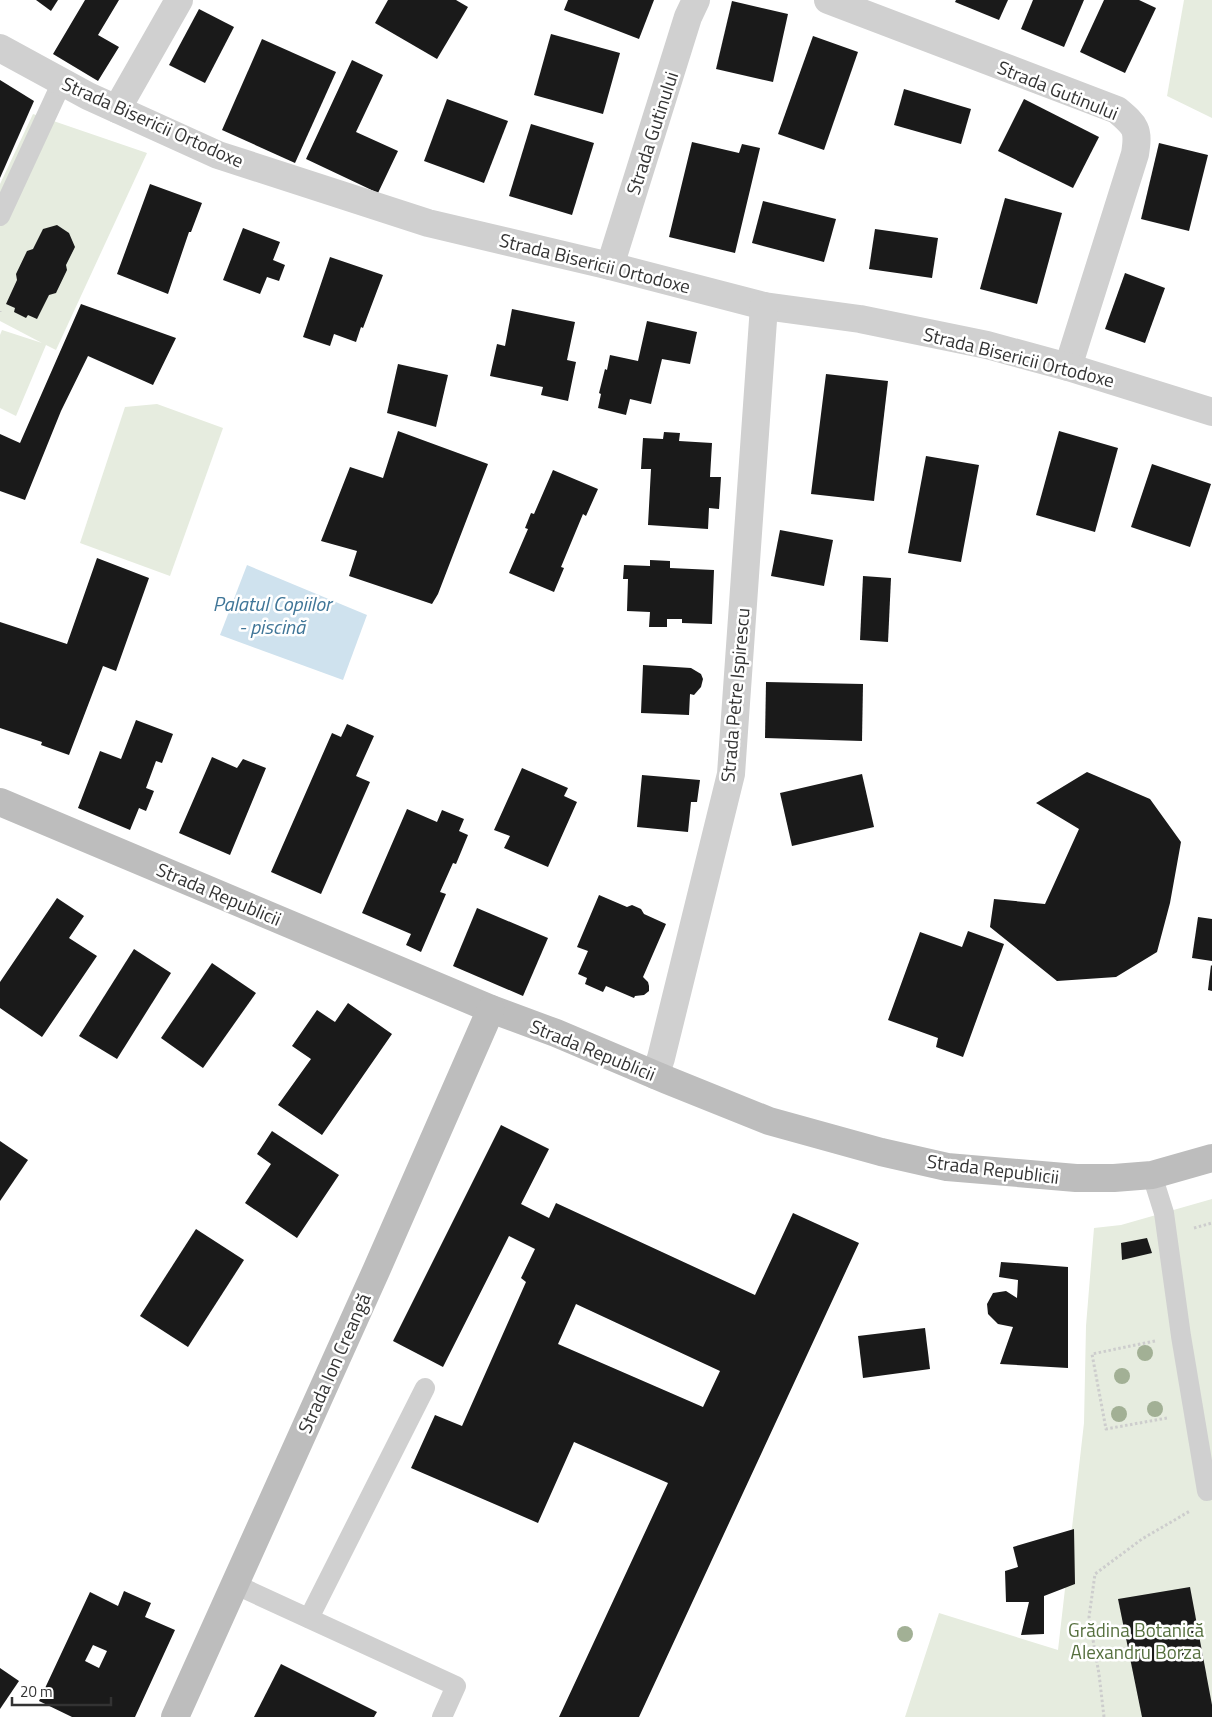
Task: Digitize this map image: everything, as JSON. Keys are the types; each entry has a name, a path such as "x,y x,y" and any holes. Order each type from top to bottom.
{"street":[{"path":"116,108 179,0"},
{"name":"Strada Gutinului","path":"610,266 685,26 696,0"},
{"name":"Strada Gutinului","path":"828,0 1117,110 1133,123 1137,139 1135,154 1068,367"},
{"name":"Strada Bisericii Ortodoxe","path":"0,48 62,82 218,155 428,222 764,306 860,320 967,341 1068,367 1212,412"},
{"name":"Strada Petre Ispirescu","path":"655,1075 731,774 764,306"},
{"name":"Strada Republicii","path":"0,802 491,1009 785,1126 881,1152 947,1167 1076,1178 1152,1175 1212,1158"},
{"name":"Strada Ion Creangă","path":"175,1717 376,1271 491,1009"}],"lane":[{"path":"0,216 62,82"},
{"path":"1152,1175 1164,1213 1181,1336 1207,1491"},
{"path":"309,1618 425,1388"},
{"path":"234,1584 456,1686 442,1717"}],"path":[{"path":"1188,1229 1212,1223"},
{"path":"1181,1336 1092,1354 1106,1429 1194,1413"},
{"path":"1104,1717 1089,1617 1095,1574 1142,1539 1190,1511 1207,1491"}],"green space":[{"path":"1184,0 1212,0 1212,118 1167,96"},
{"path":"33,114 147,153 56,350 46,345 16,416 0,408 0,335 2,330 42,343 0,321 0,184"},
{"path":"157,404 223,428 170,576 80,543 125,407"},
{"name":"Grădina Botanică Alexandru Borza","path":"1212,1199 1212,1717 905,1717 939,1613 1058,1650 1084,1423 1086,1326 1094,1228 1121,1225"}],"water":[{"name":"Palatul Copiilor - piscină","path":"247,565 367,615 343,680 220,635"}],"building":[{"path":"36,0 58,0 51,11"},
{"path":"85,0 119,0 98,35 119,47 98,81 53,54"},
{"path":"388,0 456,0 468,7 437,59 375,23"},
{"path":"568,0 654,0 639,39 564,10"},
{"path":"956,0 1008,0 999,20 955,2"},
{"path":"1033,0 1084,0 1064,47 1021,29"},
{"path":"1104,0 1139,0 1156,8 1125,73 1080,52"},
{"path":"732,1 788,14 773,82 716,69"},
{"path":"199,9 234,27 205,83 169,65"},
{"path":"551,34 620,53 603,114 534,95"},
{"path":"813,36 858,52 824,150 778,134"},
{"path":"262,39 336,72 295,163 222,130"},
{"path":"352,60 383,75 356,132 398,151 378,193 306,159"},
{"path":"0,80 34,101 0,178"},
{"path":"904,89 971,109 961,144 894,125"},
{"path":"447,99 508,121 484,183 424,161"},
{"path":"1024,99 1099,137 1073,188 998,151"},
{"path":"531,124 594,143 572,215 509,196"},
{"path":"692,142 739,153 742,144 760,148 735,253 669,237"},
{"path":"1159,143 1208,155 1189,231 1141,219"},
{"path":"150,184 202,203 191,232 189,232 168,294 117,274"},
{"path":"1005,198 1062,213 1037,304 980,289"},
{"path":"763,201 836,219 824,262 752,243"},
{"path":"57,225 69,233 75,247 56,293 49,295 37,319 28,315 26,318 14,312 15,308 6,304 17,280 16,274 27,251 33,249 43,229"},
{"path":"243,228 280,242 273,260 285,265 279,281 267,277 260,294 223,280"},
{"path":"875,229 938,238 932,278 869,269"},
{"path":"330,257 383,275 356,342 334,334 330,346 303,337"},
{"path":"1125,273 1165,288 1145,343 1105,329"},
{"path":"81,304 176,338 153,385 88,356 61,411 25,500 0,491 0,434 20,443"},
{"path":"512,309 575,322 567,360 576,362 568,401 541,395 543,387 490,376 497,344 505,346"},
{"path":"647,321 697,332 690,364 662,359 651,404 630,399 626,415 598,408 601,394 599,393 610,355 638,361"},
{"path":"398,364 448,375 436,427 387,413"},
{"path":"826,374 888,381 874,501 811,494"},
{"path":"398,431 488,464 438,594 432,604 349,576 357,551 321,541 350,467 383,478"},
{"path":"1059,431 1118,448 1095,532 1036,515"},
{"path":"664,432 680,433 679,441 712,443 710,477 721,477 719,509 709,508 708,529 648,525 651,469 641,469 643,438 663,439"},
{"path":"926,456 979,465 961,562 908,553"},
{"path":"1152,464 1211,484 1190,547 1131,527"},
{"path":"553,470 598,489 586,516 583,514 561,567 564,568 554,592 509,573 528,529 525,528 531,513 534,514"},
{"path":"780,530 833,540 824,586 771,576"},
{"path":"97,558 149,578 116,671 103,666 69,755 41,745 42,742 0,728 0,622 67,644"},
{"path":"650,560 670,561 670,568 714,570 712,624 682,623 682,619 667,619 667,627 649,627 650,612 627,611 628,579 623,579 624,565 650,566"},
{"path":"863,576 891,578 888,642 860,640"},
{"path":"643,665 691,668 701,674 703,679 701,687 694,695 690,694 689,715 641,713"},
{"path":"766,682 863,684 862,741 765,738"},
{"path":"136,720 173,734 162,763 156,761 146,788 154,791 146,811 139,808 130,830 78,808 100,751 121,759"},
{"path":"347,724 374,736 356,776 370,782 321,894 271,872 332,733 341,737"},
{"path":"212,757 237,768 243,759 266,768 230,855 179,833"},
{"path":"522,768 568,788 564,796 577,802 548,867 504,848 510,836 494,830"},
{"path":"1087,772 1150,799 1181,842 1170,903 1157,952 1116,977 1057,981 990,927 994,899 1045,904 1079,829 1036,803"},
{"path":"862,774 874,827 792,846 780,793"},
{"path":"642,775 700,780 697,802 691,802 688,832 637,827"},
{"path":"407,809 437,822 442,810 464,819 459,831 468,835 456,864 453,863 440,892 446,894 421,952 406,945 411,934 362,913"},
{"path":"599,895 627,907 632,905 641,909 644,914 666,924 643,977 649,986 649,991 644,995 635,996 634,998 606,986 603,992 585,984 587,978 578,974 588,951 577,947"},
{"path":"57,898 84,916 69,938 97,956 42,1037 0,1008 0,982"},
{"path":"477,908 548,938 523,996 453,966"},
{"path":"1198,917 1212,919 1212,961 1192,958"},
{"path":"968,931 1004,944 963,1057 936,1047 938,1038 888,1020 920,932 962,947"},
{"path":"134,949 171,973 117,1059 79,1036"},
{"path":"212,963 256,993 203,1068 161,1038"},
{"path":"1212,966 1212,991 1208,990"},
{"path":"348,1003 392,1034 322,1135 278,1105 311,1059 292,1046 317,1010 335,1022"},
{"path":"501,1125 549,1149 521,1204 549,1218 556,1203 755,1295 793,1213 859,1243 639,1717 559,1717 668,1483 574,1442 538,1523 411,1468 435,1415 462,1426 526,1282 521,1278 535,1249 509,1236 443,1367 393,1341","holes":["576,1304 720,1371 703,1407 558,1344"]},
{"path":"272,1131 339,1175 297,1238 245,1203 271,1164 257,1154"},
{"path":"0,1141 28,1160 0,1201"},
{"path":"196,1229 244,1260 188,1347 140,1316"},
{"path":"1147,1238 1152,1253 1122,1260 1121,1243"},
{"path":"1001,1262 1068,1267 1068,1368 1000,1364 1013,1327 998,1324 988,1314 987,1304 993,1293 1006,1291 1017,1298 1018,1280 999,1277"},
{"path":"925,1328 930,1369 863,1378 858,1336"},
{"path":"1074,1529 1075,1584 1044,1596 1044,1634 1021,1635 1029,1602 1006,1602 1005,1571 1018,1567 1013,1547"},
{"path":"1190,1587 1212,1705 1212,1717 1142,1717 1118,1599"},
{"path":"124,1591 151,1603 145,1617 175,1630 135,1717 72,1717 39,1701 90,1592 118,1606","holes":["93,1645 107,1651 99,1668 85,1661"]},
{"path":"281,1664 377,1712 374,1717 254,1717"},
{"path":"0,1668 19,1681 0,1709"}]}
